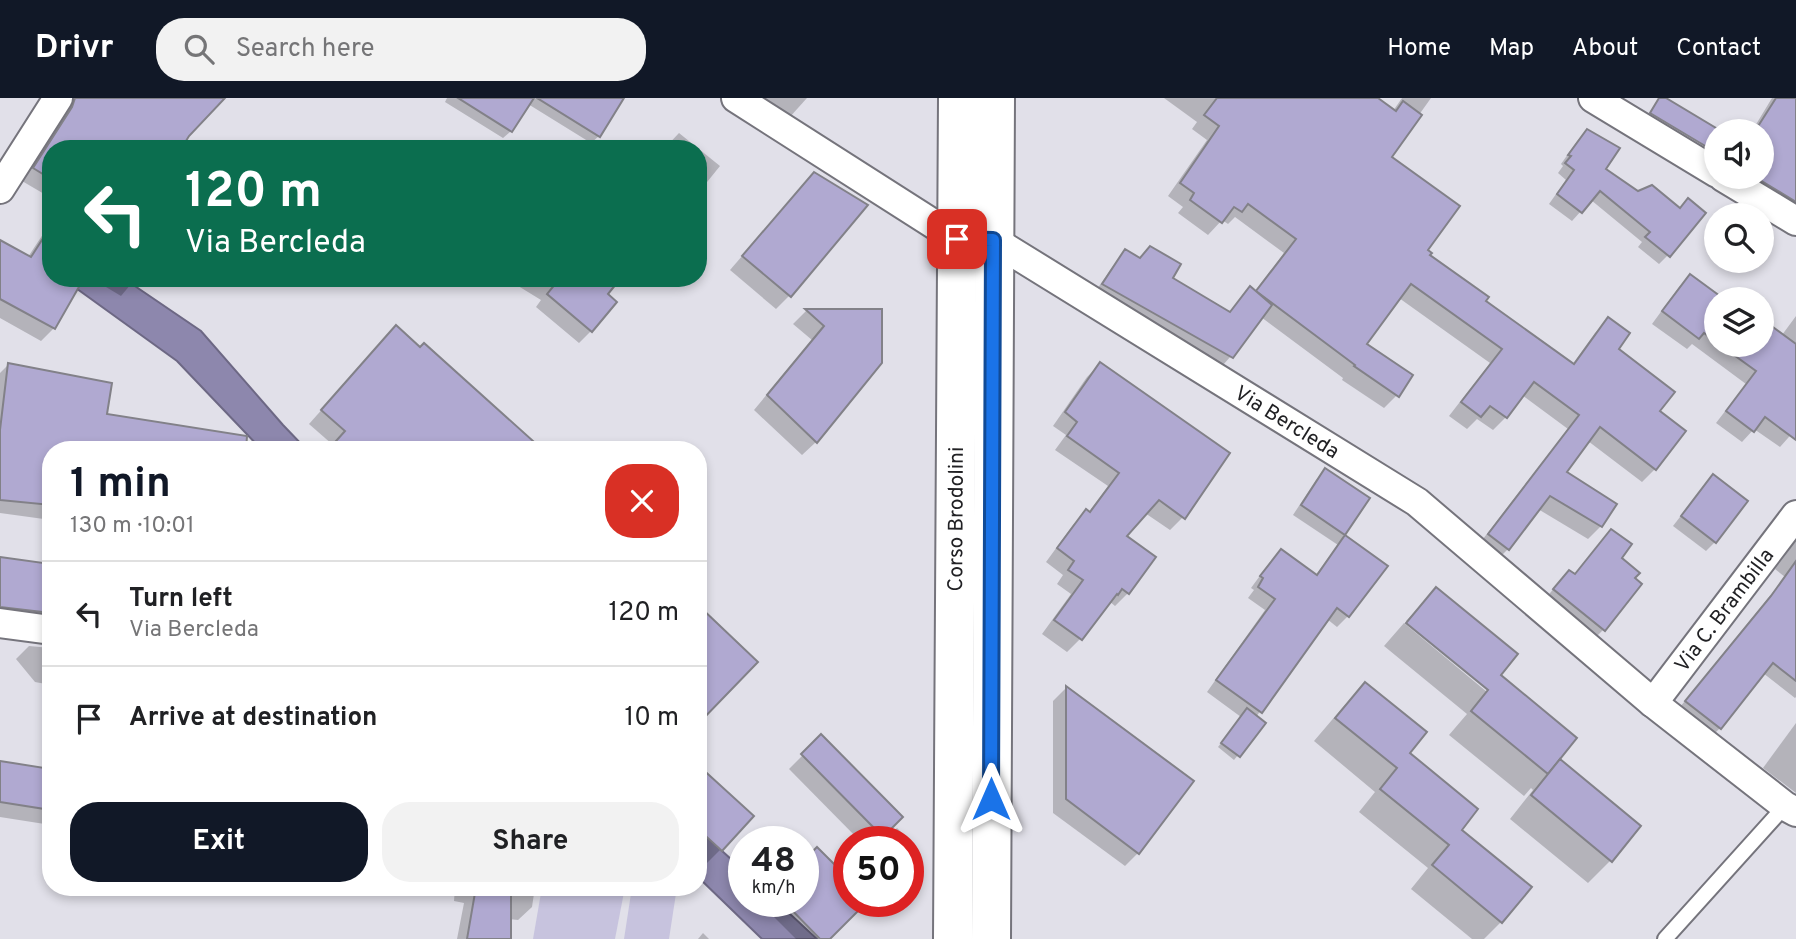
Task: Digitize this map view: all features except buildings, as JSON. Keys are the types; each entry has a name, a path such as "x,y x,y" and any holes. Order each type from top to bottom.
{"main road":[{"name":"Corso Brodolini","path":"958,98 975,239 991,939"},
{"name":"Corso Brodolini","path":"953,939 975,239 995,98"}],"street":[{"path":"0,189 58,98"},
{"name":"Via Bercleda","path":"736,98 1417,502 1653,703 1790,809"},
{"path":"1593,98 1704,165"},
{"path":"1743,189 1796,221"},
{"name":"Via C. Brambilla","path":"1653,703 1796,515"},
{"path":"0,623 42,630"}],"lane":[{"path":"1665,939 1790,809"}],"shaded area":[{"path":"74,287 136,287 201,331 298,441 253,441 177,361"},
{"path":"707,837 728,856 728,906 707,886"},
{"path":"540,896 623,896 615,939 533,939"},
{"path":"631,896 676,896 669,939 624,939"},
{"path":"739,917 793,917 817,939 762,939"}],"route":[{"path":"957,239 993,240 991,799"}]}
